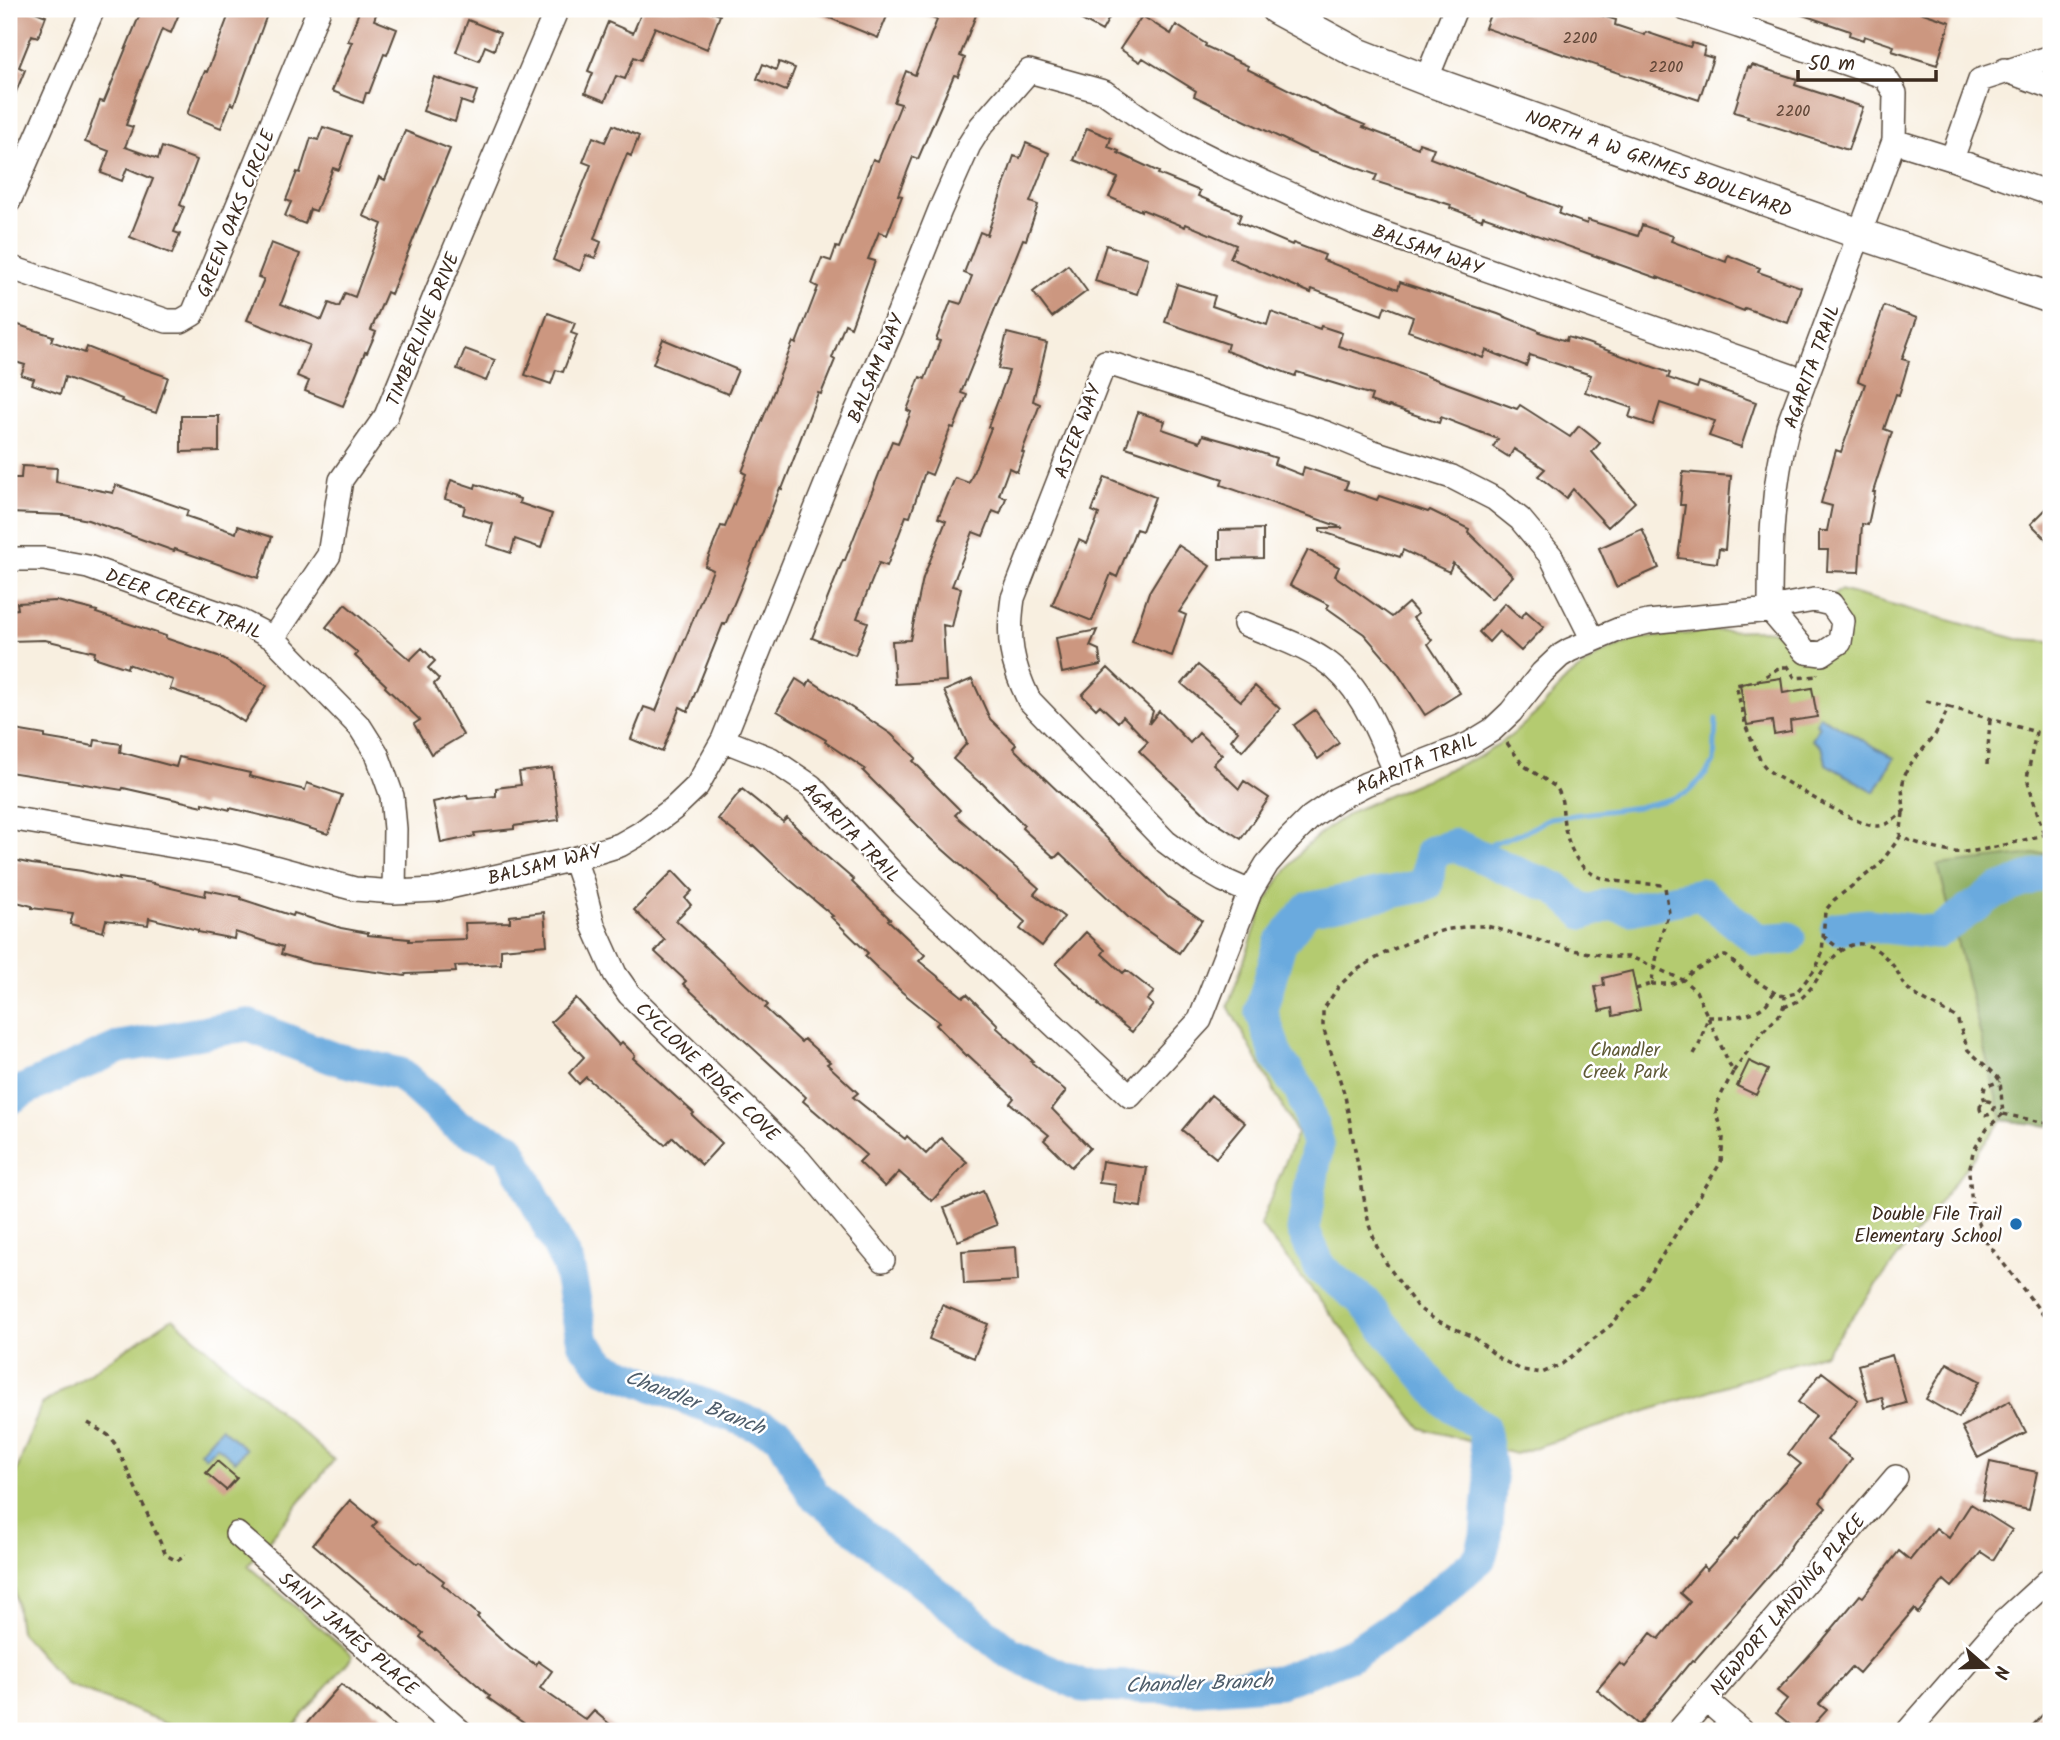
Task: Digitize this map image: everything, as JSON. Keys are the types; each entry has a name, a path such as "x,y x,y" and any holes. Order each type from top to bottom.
{"main road":[{"name":"NORTH A W GRIMES BOULEVARD","path":"1276,9 1357,53 1426,80 1860,234 2051,298"}],"street":[{"path":"9,201 93,9"},
{"name":"GREEN OAKS CIRCLE","path":"9,267 167,321 181,321 193,314 319,9"},
{"name":"TIMBERLINE DRIVE","path":"273,638 329,555 341,480 386,416 557,9"},
{"path":"1426,80 1455,9"},
{"name":"AGARITA TRAIL","path":"723,740 771,759 811,786 902,883 1130,1096 1200,1020 1250,892 1267,864 1311,817 1366,784 1469,744 1492,730 1560,656 1593,640 1648,622 1770,610 1771,520 1780,458 1788,426 1894,141 1895,93 1885,77 1741,17 1686,9"},
{"path":"1952,159 1980,80 2037,65 2051,87"},
{"name":"BALSAM WAY","path":"9,818 233,856 355,889 394,891 436,890 574,859 620,845 641,833 673,809 697,786 723,740 843,442 969,145 981,126 1029,71 1104,92 1181,143 1357,224 1805,381"},
{"path":"1894,141 2051,194"},
{"name":"ASTER WAY","path":"1250,892 1197,865 1166,842 1029,700 1011,651 1009,625 1013,598 1105,362 1326,433 1370,451 1467,483 1495,499 1520,519 1546,550 1593,640"},
{"name":"DEER CREEK TRAIL","path":"9,559 44,559 88,567 236,619 273,638 360,727 377,754 392,796 396,829 394,891"},
{"path":"1245,624 1305,649 1344,678 1365,707 1396,773"},
{"name":"CYCLONE RIDGE COVE","path":"574,859 593,925 615,974 629,994 799,1160 883,1260"},
{"name":"NEWPORT LANDING PLACE","path":"1679,1731 1896,1477"},
{"name":"SAINT JAMES PLACE","path":"237,1534 460,1731"},
{"path":"1908,1731 2003,1622 2051,1577"},
{"path":"1706,1700 1742,1731"}],"path":[{"path":"1788,667 1780,667 1760,680 1736,685 1746,727 1761,762 1768,771 1853,819 1875,827 1891,822 1904,811"},
{"path":"1926,701 2036,732 2027,778 2044,835"},
{"path":"1636,989 1682,980 1693,971 1726,956 1774,992 1785,996 1796,993 1816,968 1822,954 1825,911 1834,900 1879,865 1900,837 1904,811 1902,788 1908,767 1935,735 1949,707"},
{"path":"1987,765 1990,719"},
{"path":"1507,743 1523,765 1560,792 1564,824 1577,862 1585,870 1605,879 1665,887 1669,913 1662,932 1651,984"},
{"path":"1900,837 1954,852 2051,833"},
{"path":"1733,1072 1696,991 1682,980 1631,957 1612,957 1573,950 1487,926 1444,930 1385,953 1355,971 1330,998 1323,1010 1322,1027 1345,1096 1369,1226 1382,1257 1417,1307 1434,1320 1475,1338 1500,1359 1522,1370 1542,1373 1562,1364 1611,1325 1638,1294 1721,1162 1723,1138 1716,1113 1718,1101 1733,1072 1762,1032 1777,1020 1784,1007 1785,996"},
{"path":"1823,936 1842,950"},
{"path":"1784,1007 1799,1000 1842,950 1861,943 1870,945 1895,969 1905,986 1957,1017 1968,1050 2000,1080 2003,1114"},
{"path":"1708,1017 1752,1013 1764,1006 1774,992"},
{"path":"1694,1054 1708,1017"},
{"path":"1985,1101 1985,1087 2000,1080"},
{"path":"1985,1101 1980,1106 1981,1112 1987,1115 1993,1112 2051,1124"},
{"path":"1985,1101 1991,1103 1993,1112"},
{"path":"2003,1114 1987,1128 1973,1152 1969,1172 1972,1206 1986,1241 2051,1325"},
{"path":"88,1423 108,1435 116,1445 166,1555 177,1561 186,1555"}],"green space":[{"name":"Chandler Creek Park","path":"1840,590 2017,639 2051,641 2051,1126 2002,1120 1825,1353 1515,1454 1421,1428 1260,1225 1297,1133 1228,1006 1262,910 1277,883 1304,848 1326,829 1353,811 1484,754 1512,735 1542,708 1567,678 1601,654 1637,639 1713,631 1764,630 1778,632 1833,655 1832,597"},
{"path":"2051,852 2051,1126 2002,1120 1938,865"},
{"path":"173,1318 334,1460 248,1566 353,1656 289,1731 188,1731 66,1684 20,1632 9,1547 9,1492 41,1405"}],"water":[{"path":"1820,716 1894,758 1875,792 1826,764 1822,749 1812,740 1819,726 1816,724"},
{"path":"221,1428 246,1449 235,1461 217,1446 206,1457 200,1452"}],"building":[{"path":"9,9 28,9 46,16 38,37 32,35 19,67 25,70 9,109"},
{"path":"142,9 181,9 171,33 162,29 134,99 126,125 133,127 125,147 158,159 162,147 197,160 180,205 184,207 174,232 180,234 172,254 130,237 153,179 127,168 122,181 101,173 109,151 85,142 100,101 104,102"},
{"path":"231,9 269,9 234,105 231,103 221,128 187,114 205,71 207,72"},
{"path":"360,9 378,9 374,20 397,29 363,103 332,91 352,42 348,41"},
{"path":"643,9 704,9 720,15 707,49 655,27 641,60 634,57 625,79 616,76 605,101 585,93 593,73 588,71 608,22 633,33"},
{"path":"808,9 890,9 878,38"},
{"path":"911,9 960,9 976,15 960,56 965,58 958,76 954,75 918,159 913,157 898,195 902,196 887,235 879,232 868,259 875,261 851,327 845,324 832,358 835,360 821,394 818,393 782,489 780,488 688,711 680,707 662,752 631,739 644,707 656,711 713,570 705,566 721,526 725,527 746,474 742,472 793,342 796,344 818,287 812,284 822,258 831,261 836,247 839,248 873,159 878,161 901,104 894,102 906,71 915,75 937,20"},
{"path":"1061,9 1114,9 1102,31"},
{"path":"1492,9 1580,9 1616,20 1615,25 1645,35 1646,32 1690,47 1692,43 1705,47 1703,55 1713,58 1699,100 1485,28"},
{"path":"1794,9 1911,9 1950,22 1937,65 1892,51 1894,46 1864,36 1863,40 1849,35 1850,31 1794,12"},
{"path":"1142,16 1171,34 1176,25 1206,44 1205,46 1248,66 1247,69 1365,125 1363,127 1418,148 1419,143 1434,148 1430,158 1561,208 1559,214 1587,224 1588,220 1638,236 1642,225 1673,236 1671,241 1726,262 1728,255 1760,268 1758,272 1801,287 1788,323 1745,308 1744,311 1657,277 1483,216 1482,220 1450,208 1451,205 1374,181 1377,175 1306,150 1194,96 1196,91 1143,58 1140,62 1120,49"},
{"path":"468,20 500,33 494,50 485,46 479,61 456,52"},
{"path":"779,62 795,68 786,91 757,79 763,64 776,70"},
{"path":"1752,65 1797,79 1795,85 1863,107 1848,150 1734,112 1748,67 1751,68"},
{"path":"434,77 477,91 472,105 461,101 455,122 423,111"},
{"path":"613,125 639,136 631,156 627,154 594,239 601,242 595,258 586,255 580,271 553,260 591,165 583,162 593,137 605,142"},
{"path":"323,127 351,136 339,170 333,168 316,211 310,209 305,224 285,216 291,202 286,200 297,172 300,173 311,138 318,140"},
{"path":"1087,128 1111,138 1108,147 1119,151 1118,153 1159,172 1158,174 1200,191 1198,196 1241,214 1238,222 1292,245 1293,243 1325,255 1323,260 1398,289 1400,282 1498,314 1566,341 1567,337 1587,343 1670,373 1668,378 1697,388 1699,382 1756,402 1741,447 1709,436 1715,421 1660,403 1653,425 1629,417 1632,408 1585,392 1591,375 1530,355 1526,366 1486,350 1483,358 1408,331 1413,317 1385,306 1382,315 1312,289 1311,293 1230,258 1236,245 1109,197 1118,178 1074,160"},
{"path":"405,131 450,149 391,294 387,292 371,330 376,332 343,406 305,391 309,381 297,376 310,345 247,320 264,279 258,277 271,243 300,254 281,304 322,320 329,303 339,307 345,293 355,297 382,224 363,216 379,177 385,180"},
{"path":"1026,143 1049,153 1030,202 1038,205 1026,240 1023,239 961,393 967,395 954,428 951,427 932,475 925,472 910,517 906,516 887,566 879,563 857,618 868,622 855,655 812,638 892,441 898,443 911,412 907,410 920,377 925,379 940,341 936,340 951,301 961,304 972,276 964,273 980,232 987,235 1014,156 1020,158"},
{"path":"1106,245 1148,258 1137,294 1095,281"},
{"path":"1068,265 1087,291 1052,317 1033,292"},
{"path":"1177,284 1215,296 1212,306 1267,325 1271,312 1320,329 1321,326 1342,333 1338,346 1517,409 1520,405 1570,437 1579,426 1600,443 1592,452 1635,502 1608,527 1573,489 1566,498 1538,476 1545,469 1514,449 1509,457 1493,447 1498,439 1441,417 1439,423 1370,401 1372,395 1297,372 1295,376 1226,351 1228,344 1165,322"},
{"path":"1884,306 1917,318 1902,359 1909,361 1899,395 1896,394 1884,429 1892,432 1873,492 1868,525 1862,524 1859,572 1827,571 1828,550 1819,550 1819,531 1827,531 1832,506 1821,503 1836,450 1841,452 1865,384 1858,381"},
{"path":"548,313 575,323 571,333 577,335 563,372 556,370 551,384 525,375"},
{"path":"9,322 53,336 51,341 85,353 87,347 168,377 156,413 65,377 60,394 32,384 34,379 21,375 25,365 9,360"},
{"path":"1007,333 1047,343 1033,401 1040,404 1017,472 1009,468 999,495 1006,498 1000,514 993,511 983,536 973,532 952,586 961,588 952,627 943,625 946,681 895,684 892,641 910,640 923,578 946,521 938,518 955,478 969,483 991,428 988,427 1009,371 998,369"},
{"path":"663,339 738,370 728,394 653,364"},
{"path":"465,349 495,360 486,381 457,369"},
{"path":"1138,412 1165,421 1162,429 1200,442 1203,435 1235,444 1276,458 1274,464 1302,475 1304,467 1348,482 1345,489 1377,500 1379,496 1428,512 1430,510 1469,529 1468,532 1513,576 1491,599 1453,563 1449,572 1403,550 1400,557 1320,531 1320,528 1343,528 1221,485 1223,479 1126,447"},
{"path":"181,416 219,416 219,451 181,452"},
{"path":"22,466 57,468 56,482 113,493 116,485 188,510 186,516 236,533 238,526 272,537 258,578 88,520 64,515 9,513 9,478 21,478"},
{"path":"1683,472 1731,476 1725,550 1719,549 1717,563 1678,558 1685,505 1680,505"},
{"path":"1105,477 1155,497 1142,531 1136,529 1117,577 1111,574 1092,621 1052,605 1079,540 1087,544 1099,514 1092,511"},
{"path":"451,480 475,488 476,484 520,499 519,503 552,514 541,548 515,539 511,553 487,545 493,524 463,514 465,506 445,499"},
{"path":"2051,504 2051,544 2031,524"},
{"path":"1263,529 1263,558 1219,559 1219,530"},
{"path":"1642,529 1659,568 1616,587 1599,548"},
{"path":"1178,545 1210,566 1179,612 1186,615 1172,656 1132,642 1149,592"},
{"path":"1308,550 1339,567 1335,576 1392,617 1408,603 1418,614 1413,618 1432,640 1428,644 1460,693 1425,715 1396,671 1364,634 1327,608 1329,605 1290,585"},
{"path":"57,601 97,611 96,613 218,656 267,686 244,722 218,705 170,689 173,680 128,664 127,668 94,657 95,652 45,640 9,641 9,610 18,609 17,603"},
{"path":"1505,603 1521,618 1526,611 1544,627 1521,651 1499,631 1489,642 1479,632"},
{"path":"345,604 410,660 422,648 435,661 428,668 439,679 434,684 463,735 431,754 414,724 420,720 355,656 358,653 326,627"},
{"path":"1097,630 1090,646 1099,650 1101,665 1062,673 1056,638"},
{"path":"1198,665 1241,701 1255,686 1280,709 1242,751 1231,740 1238,731 1182,684"},
{"path":"1108,668 1153,711 1149,724 1159,711 1190,743 1199,733 1222,755 1213,764 1239,789 1244,781 1269,798 1241,839 1209,818 1139,751 1148,742 1123,716 1118,722 1100,705 1096,709 1082,695"},
{"path":"1781,678 1783,693 1812,688 1817,717 1790,721 1791,731 1774,734 1772,721 1747,725 1740,684"},
{"path":"796,679 807,686 810,680 891,734 916,758 913,761 923,773 960,810 955,815 1039,888 1034,894 1064,917 1042,946 1020,929 1025,922 931,839 863,771 865,769 825,742 826,740 777,711"},
{"path":"972,679 990,719 1016,744 1013,748 1168,897 1202,920 1179,953 1129,918 1060,853 1055,858 1022,828 1024,825 981,782 953,759 967,743 944,691"},
{"path":"1315,710 1339,743 1318,759 1294,725"},
{"path":"9,729 94,746 95,740 121,744 120,752 176,767 179,757 250,773 249,776 305,790 307,783 342,795 328,834 230,808 203,803 203,806 123,788 122,790 9,772"},
{"path":"552,768 559,820 474,833 475,836 441,843 433,802 467,795 468,799 496,796 496,788 521,785 519,772"},
{"path":"742,789 783,822 787,818 854,880 852,882 925,955 919,961 963,997 967,994 998,1025 996,1027 1033,1061 1031,1062 1066,1091 1052,1109 1090,1148 1071,1167 1044,1140 1049,1135 1010,1103 1014,1098 936,1025 939,1022 902,992 865,956 868,953 831,917 833,916 753,845 718,819"},
{"path":"9,859 119,880 154,883 205,896 206,890 241,897 293,916 294,913 368,935 409,941 466,939 465,923 510,922 510,916 544,912 547,945 501,949 501,964 455,966 456,972 405,976 311,963 281,954 283,947 235,932 234,939 149,918 148,925 106,920 103,932 70,924 73,913 32,908 9,900"},
{"path":"673,871 692,891 685,898 691,905 676,920 768,1005 765,1008 801,1042 804,1039 830,1062 827,1064 858,1093 853,1097 905,1139 907,1136 926,1154 941,1138 967,1162 932,1201 899,1172 885,1187 859,1162 866,1155 803,1101 806,1097 683,984 686,981 655,952 665,940 634,910"},
{"path":"1086,932 1105,950 1102,954 1123,973 1126,970 1154,992 1147,1000 1153,1005 1132,1032 1098,1005 1056,964"},
{"path":"1632,971 1640,1010 1613,1016 1612,1008 1600,1011 1595,987 1604,985 1603,978"},
{"path":"576,998 619,1045 622,1042 635,1055 633,1058 694,1113 692,1115 722,1143 702,1165 673,1137 665,1145 586,1077 579,1084 569,1073 584,1057 551,1022"},
{"path":"1749,1061 1768,1070 1756,1095 1737,1086"},
{"path":"1211,1095 1245,1123 1216,1158 1182,1130"},
{"path":"1102,1161 1147,1168 1141,1207 1114,1203 1116,1185 1099,1183"},
{"path":"983,1191 997,1225 958,1241 944,1208"},
{"path":"1016,1247 1018,1281 964,1284 962,1251"},
{"path":"942,1305 988,1324 974,1358 929,1339"},
{"path":"1892,1355 1906,1403 1885,1409 1882,1397 1868,1401 1858,1365"},
{"path":"1947,1363 1980,1381 1959,1418 1926,1399"},
{"path":"1822,1372 1858,1400 1827,1440 1852,1459 1820,1502 1826,1508 1794,1541 1779,1564 1694,1661 1692,1660 1639,1725 1597,1690 1620,1663 1625,1667 1651,1633 1659,1639 1690,1602 1680,1593 1703,1566 1707,1570 1735,1539 1737,1540 1756,1512 1801,1464 1788,1454 1816,1416 1798,1402"},
{"path":"2010,1401 2026,1432 1978,1458 1962,1427"},
{"path":"217,1461 237,1478 226,1490 206,1473"},
{"path":"1990,1462 2037,1472 2029,1510 1982,1500"},
{"path":"350,1500 377,1522 372,1527 417,1564 419,1562 444,1581 442,1584 479,1615 477,1617 510,1647 536,1665 538,1661 552,1671 540,1688 586,1720 594,1711 618,1731 520,1731 525,1724 488,1698 490,1696 420,1637 423,1633 375,1597 313,1544"},
{"path":"1971,1504 2012,1530 1993,1560 1981,1552 1952,1587 1944,1580 1918,1613 1914,1609 1859,1673 1852,1667 1819,1704 1827,1710 1808,1731 1798,1731 1776,1713 1787,1699 1777,1691 1860,1595 1863,1597 1899,1551 1910,1560 1936,1528 1949,1538"},
{"path":"341,1684 376,1713 377,1711 400,1731 300,1731"},
{"path":"2051,1706 2051,1731 2027,1731"}],"waterway":[{"path":"1470,852 1527,831 1549,818 1638,807 1688,792 1714,762 1716,719"},
{"name":"Chandler Branch","path":"9,1099 120,1047 247,1025 333,1058 401,1074 458,1126 509,1148 568,1265 583,1342 605,1367 780,1434 813,1494 1010,1653 1083,1686 1199,1688 1279,1682 1354,1653 1426,1604 1480,1558 1486,1536 1491,1478 1483,1427 1446,1402 1363,1301 1321,1269 1303,1230 1318,1143 1302,1093 1277,1057 1261,1010 1280,944 1307,909 1427,885 1431,852 1455,845 1556,888 1584,913 1611,904 1631,909 1700,894 1758,940 1789,938"},
{"name":"Chandler Branch","path":"1837,928 1868,925 1936,933 1997,891 2051,870"}],"place":[{"name":"Double File Trail Elementary School","path":"2016,1224"}]}
